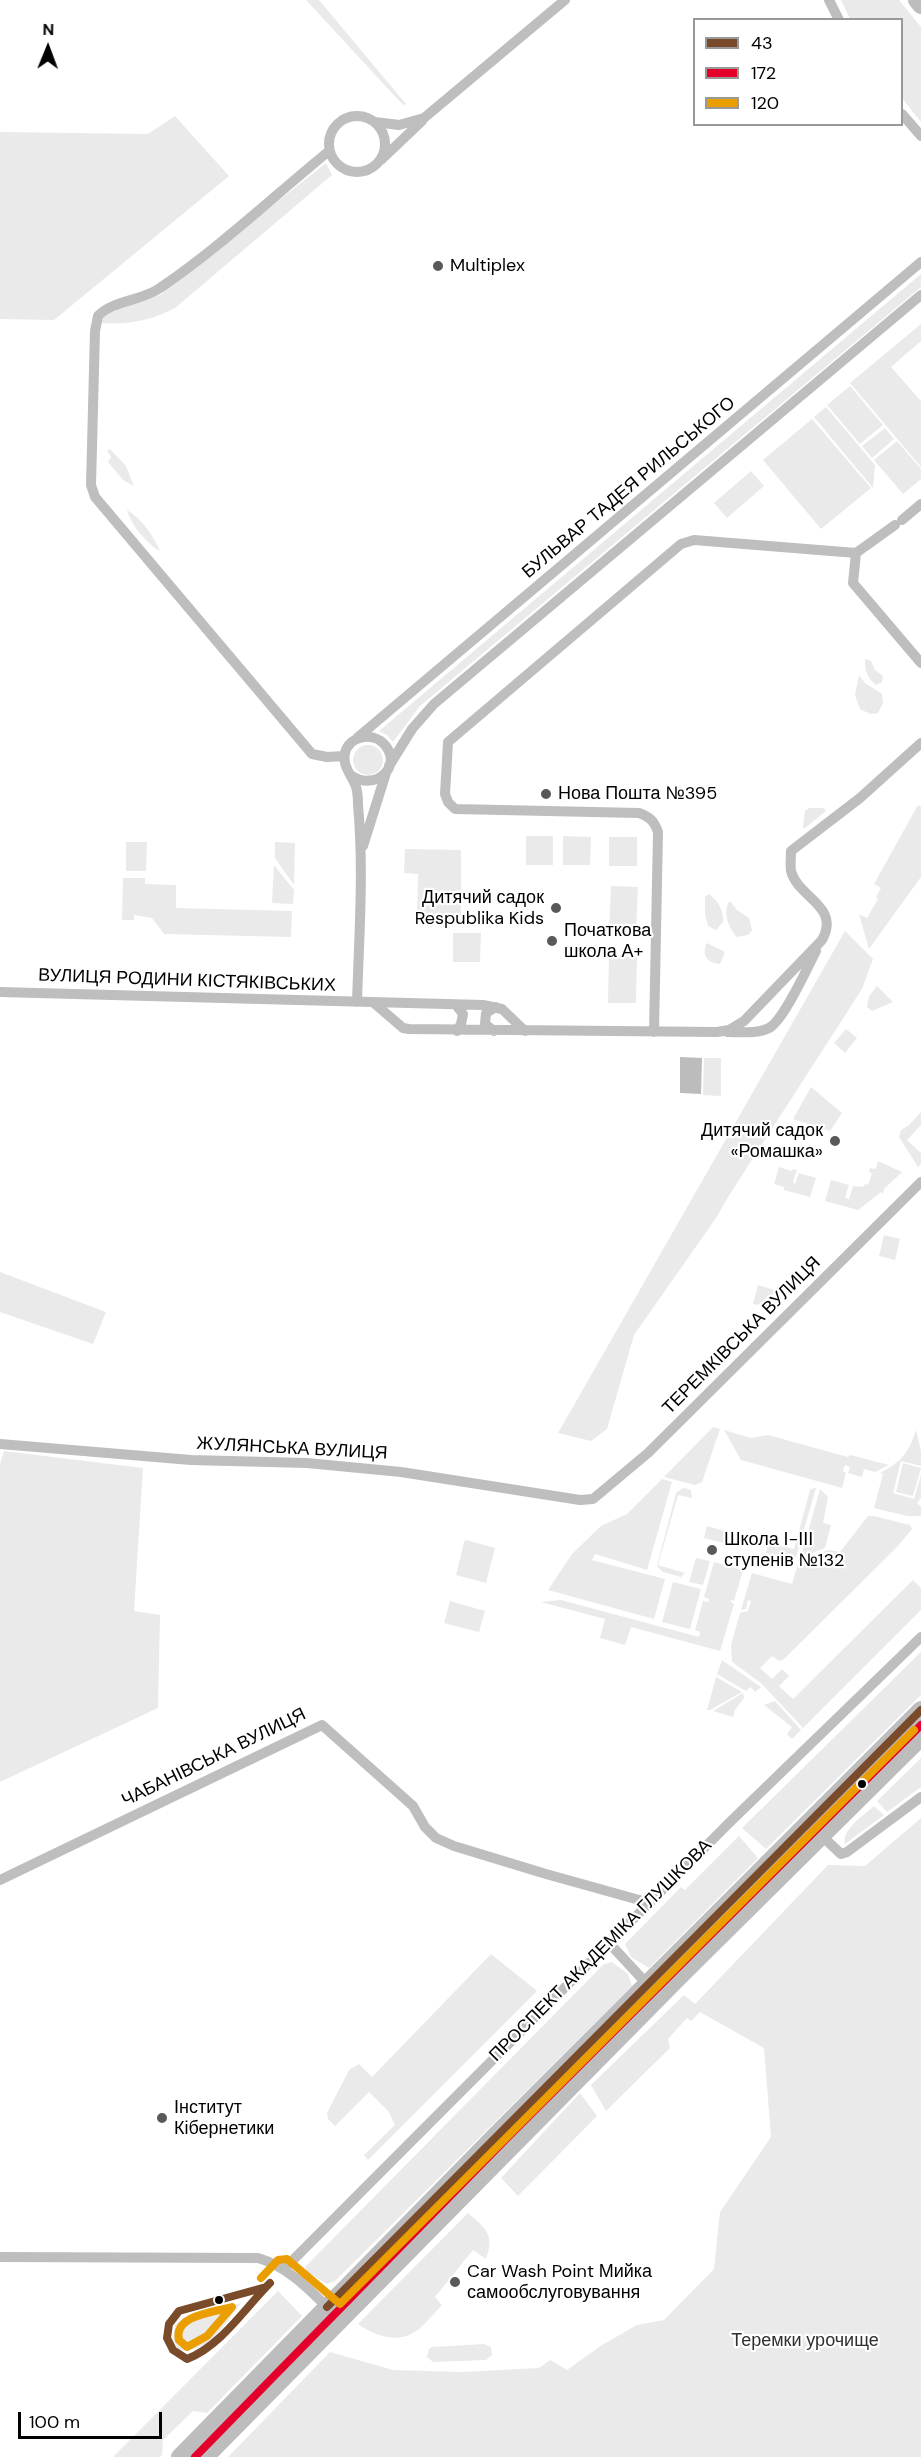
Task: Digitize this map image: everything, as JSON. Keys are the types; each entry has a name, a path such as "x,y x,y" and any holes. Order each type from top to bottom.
{"highway":[{"path":"917,0 921,5"},
{"path":"180,2457 921,1710"},
{"path":"205,2457 662,1994 921,1737"}],"street":[{"path":"424,118 399,125 375,122 358,116 342,120 331,132 330,151 335,161 351,171 360,172 369,169 424,118 565,0"},
{"path":"829,0 838,18"},
{"path":"903,115 921,136"},
{"path":"375,122 384,137 385,145 379,161"},
{"path":"330,151 176,276 146,296 112,307 98,316 95,331 91,485 95,498 312,754 327,757 344,756"},
{"name":"БУЛЬВАР ТАДЕЯ РИЛЬСЬКОГО","path":"357,738 921,262"},
{"path":"360,855 387,770 389,751 382,742 372,737 357,738 344,756 347,770 358,780 373,782 387,770 412,729 434,704 921,295"},
{"path":"654,1032 658,832 655,824 648,816 639,813 455,809 448,802 446,794 450,739 677,546 694,540 856,552 899,523 921,504"},
{"path":"856,552 853,583 921,663"},
{"path":"374,1003 402,1026 410,1029 717,1032 758,1031 771,1027 783,1013 828,925 823,912 792,873 792,851 860,798 921,743"},
{"path":"352,776 357,788 359,806 357,1002"},
{"path":"717,1032 729,1030 744,1021 822,940"},
{"name":"ВУЛИЦЯ РОДИНИ КІСТЯКІВСЬКИХ","path":"0,992 496,1007"},
{"path":"402,1026 397,1016 399,1009 405,1004"},
{"path":"456,1005 463,1014 457,1031"},
{"path":"495,1031 485,1024 484,1018 489,1010 496,1007 508,1014 525,1031"},
{"name":"ТЕРЕМКІВСЬКА ВУЛИЦЯ","path":"580,1500 593,1499 648,1453 921,1182"},
{"name":"ЖУЛЯНСЬКА ВУЛИЦЯ","path":"0,1444 191,1460 331,1465 401,1472 580,1500"},
{"name":"ПРОСПЕКТ АКАДЕМІКА ГЛУШКОВА","path":"284,2269 730,1822 921,1637"},
{"name":"ЧАБАНІВСЬКА ВУЛИЦЯ","path":"0,1880 322,1725 413,1806 425,1827 436,1838 486,1856 650,1904"},
{"path":"822,1836 841,1854 847,1852 921,1797"},
{"path":"610,1944 647,1984"},
{"path":"0,2257 258,2258 273,2262 284,2269 327,2307"}],"green space":[{"path":"306,0 319,0 406,104 403,105"},
{"path":"841,0 899,0 921,27 921,122 903,99 903,18 850,18"},
{"path":"175,116 229,176 54,320 0,319 0,132 148,134"},
{"path":"326,163 332,175 175,308 140,321 102,323 107,313 160,295"},
{"path":"921,274 921,287 420,706 393,742 379,731"},
{"path":"921,324 921,341 891,367 921,401 921,467 850,383"},
{"path":"850,386 883,425 860,444 827,405"},
{"path":"826,407 875,465 873,488 814,417"},
{"path":"812,419 871,488 821,529 763,460"},
{"path":"885,428 894,439 872,458 862,446"},
{"path":"897,441 921,469 921,479 903,494 874,460"},
{"path":"110,449 126,466 134,486 123,480 108,462 111,457 107,451"},
{"path":"751,471 764,486 727,518 714,503"},
{"path":"127,510 146,528 160,551 140,533"},
{"path":"865,659 871,661 875,670 883,676 882,682 876,685 870,680 866,671"},
{"path":"859,675 865,683 882,694 883,703 878,713 870,714 860,709 855,695"},
{"path":"368,745 374,746 382,754 382,766 374,774 368,775 362,774 354,766 353,760 354,754 362,746"},
{"path":"918,805 921,807 921,877 869,949 859,914 867,918 878,899 876,897 881,888 874,884"},
{"path":"809,808 824,808 826,811 804,829 805,811"},
{"path":"526,836 553,836 553,865 526,865"},
{"path":"563,836 591,837 590,865 563,865"},
{"path":"609,837 637,837 637,866 609,866"},
{"path":"126,842 147,842 146,871 126,871"},
{"path":"275,842 295,843 294,885 275,858"},
{"path":"405,849 461,850 461,925 417,924 418,874 404,873"},
{"path":"274,865 294,890 293,904 272,903"},
{"path":"123,878 145,878 145,884 176,885 176,908 292,911 291,937 164,934 152,918 134,915 134,920 122,920"},
{"path":"611,886 638,887 636,932 609,931"},
{"path":"709,894 718,903 722,914 723,922 716,930 708,926 705,914 705,897"},
{"path":"730,901 737,910 749,918 752,930 748,935 737,937 731,929 726,914"},
{"path":"845,931 873,959 862,989 716,1218 634,1335 607,1429 591,1441 558,1433"},
{"path":"453,933 481,933 480,962 453,962"},
{"path":"707,943 725,952 720,964 706,958"},
{"path":"609,956 637,957 636,1003 608,1003"},
{"path":"877,986 893,1002 872,1011 867,1007 869,996"},
{"path":"846,1029 857,1038 845,1053 834,1043"},
{"path":"704,1058 721,1058 721,1096 703,1095"},
{"path":"811,1087 842,1113 830,1131 793,1119"},
{"path":"921,1112 921,1125 907,1140 921,1153 921,1164 918,1167 899,1137 901,1130"},
{"path":"878,1161 902,1172 884,1189 883,1194 881,1192 858,1210 825,1201 831,1180 849,1185 845,1198 849,1199 853,1186 868,1185 872,1173 869,1172 870,1168 876,1169"},
{"path":"779,1167 792,1171 797,1170 793,1182 795,1184 799,1173 816,1178 810,1197 784,1190 784,1187 774,1184"},
{"path":"884,1235 900,1239 895,1260 879,1256"},
{"path":"0,1272 106,1312 93,1344 0,1312"},
{"path":"758,1285 777,1291 758,1305 753,1304"},
{"path":"713,1427 720,1429 702,1482 695,1485 664,1477"},
{"path":"724,1430 751,1438 768,1435 848,1457 850,1455 889,1465 875,1472 864,1469 862,1477 848,1473 850,1467 845,1465 843,1471 846,1473 842,1488 741,1460"},
{"path":"916,1430 921,1451 921,1466 901,1461 893,1493 914,1499 921,1475 921,1498 917,1503 921,1507 921,1516 907,1516 874,1508 883,1474 880,1473 894,1465 903,1456"},
{"path":"4,1451 143,1468 134,1611 160,1615 158,1708 0,1782 0,1464"},
{"path":"903,1463 921,1468 913,1496 896,1492"},
{"path":"662,1479 672,1482 647,1570 595,1554 592,1560 665,1579 654,1619 548,1590 572,1554 601,1526 627,1514"},
{"path":"683,1488 691,1490 692,1498 678,1495 658,1565 685,1573 681,1577 663,1572 657,1566 676,1493"},
{"path":"816,1488 796,1557 789,1559 766,1553 768,1543 794,1549 810,1490"},
{"path":"820,1489 828,1497 823,1523 831,1525 825,1548 801,1557"},
{"path":"868,1516 910,1525 912,1529 897,1547 784,1659 779,1661 772,1656 760,1668 772,1679 782,1669 789,1676 779,1686 793,1699 913,1580 921,1588 921,1610 803,1728 761,1683 732,1662 731,1645 740,1613 748,1611 751,1601 748,1600 746,1609 741,1610 752,1573 792,1584 799,1560 829,1550 840,1552"},
{"path":"707,1526 743,1536 740,1547 704,1538"},
{"path":"466,1540 495,1548 486,1583 456,1575"},
{"path":"696,1558 710,1561 703,1585 689,1582"},
{"path":"714,1562 743,1570 734,1601 731,1600 734,1604 720,1651 631,1627 625,1645 600,1638 605,1619 541,1602 561,1600 699,1637 700,1632 695,1630 703,1601 709,1602 709,1599 704,1597"},
{"path":"673,1582 701,1589 690,1629 662,1622"},
{"path":"450,1601 485,1611 479,1632 444,1623"},
{"path":"921,1652 921,1695 766,1849 742,1828"},
{"path":"722,1660 761,1687 755,1692 751,1687 746,1691 717,1674"},
{"path":"716,1677 742,1692 707,1710"},
{"path":"743,1693 744,1698 733,1717 713,1711"},
{"path":"775,1701 801,1730 792,1739 787,1734 792,1727 764,1705"},
{"path":"921,1758 921,1787 887,1812 877,1801"},
{"path":"874,1806 884,1815 845,1844 846,1833"},
{"name":"Теремки урочище","path":"921,1818 921,2457 228,2457 330,2352 393,2370 462,2372 539,2368 550,2360 567,2370 602,2345 637,2325 664,2320 714,2269 720,2212 771,2137 764,2048 700,2012 691,2021 687,2018 668,2039 670,2048 606,2111 591,2085 684,1995 695,2004 828,1865 865,1866"},
{"path":"739,1836 758,1858 649,1968 631,1957 625,1944 681,1887 685,1890"},
{"path":"491,1954 537,1991 368,2160 364,2155 395,2125 389,2112 369,2092 335,2126 328,2119 327,2113 349,2070 359,2064 372,2077"},
{"path":"612,1962 628,1974 632,1986 335,2281 327,2284 307,2272 305,2267 604,1964"},
{"path":"580,2093 597,2116 518,2196 501,2178"},
{"path":"468,2213 480,2223 489,2238 489,2251 486,2259 473,2250 435,2297 442,2305 427,2321 411,2334 398,2338 376,2334 358,2324"},
{"path":"278,2291 302,2316 207,2413 193,2411 163,2440 160,2457 113,2457"},
{"path":"241,2303 208,2342 190,2350 179,2350 173,2340 175,2325 183,2318"},
{"path":"484,2344 491,2347 492,2355 486,2360 433,2362 427,2357 432,2347"}],"shaded area":[{"path":"680,1057 702,1058 701,1094 680,1093"}],"transit line":[{"name":"43","path":"327,2307 921,1710"},
{"name":"172","path":"195,2457 507,2138 921,1725"},
{"name":"120","path":"261,2278 278,2260 287,2259 340,2304 914,1730"},
{"name":"43","path":"270,2283 232,2326 200,2353 187,2359 173,2350 167,2338 169,2324 179,2311 266,2287 270,2283"},
{"name":"120","path":"232,2307 207,2336 187,2347 179,2340 182,2325 189,2320 232,2307"}],"place":[{"name":"Multiplex","path":"438,266"},
{"name":"Нова Пошта №395","path":"546,794"},
{"name":"Дитячий садок Respublika Kids","path":"556,908"},
{"name":"Початкова школа А+","path":"552,941"},
{"name":"Дитячий садок «Ромашка»","path":"835,1141"},
{"name":"Школа І-ІІІ ступенів №132","path":"712,1550"},
{"name":"Інститут Кібернетики","path":"162,2118"},
{"name":"Car Wash Point Мийка самообслуговування","path":"455,2282"}]}
